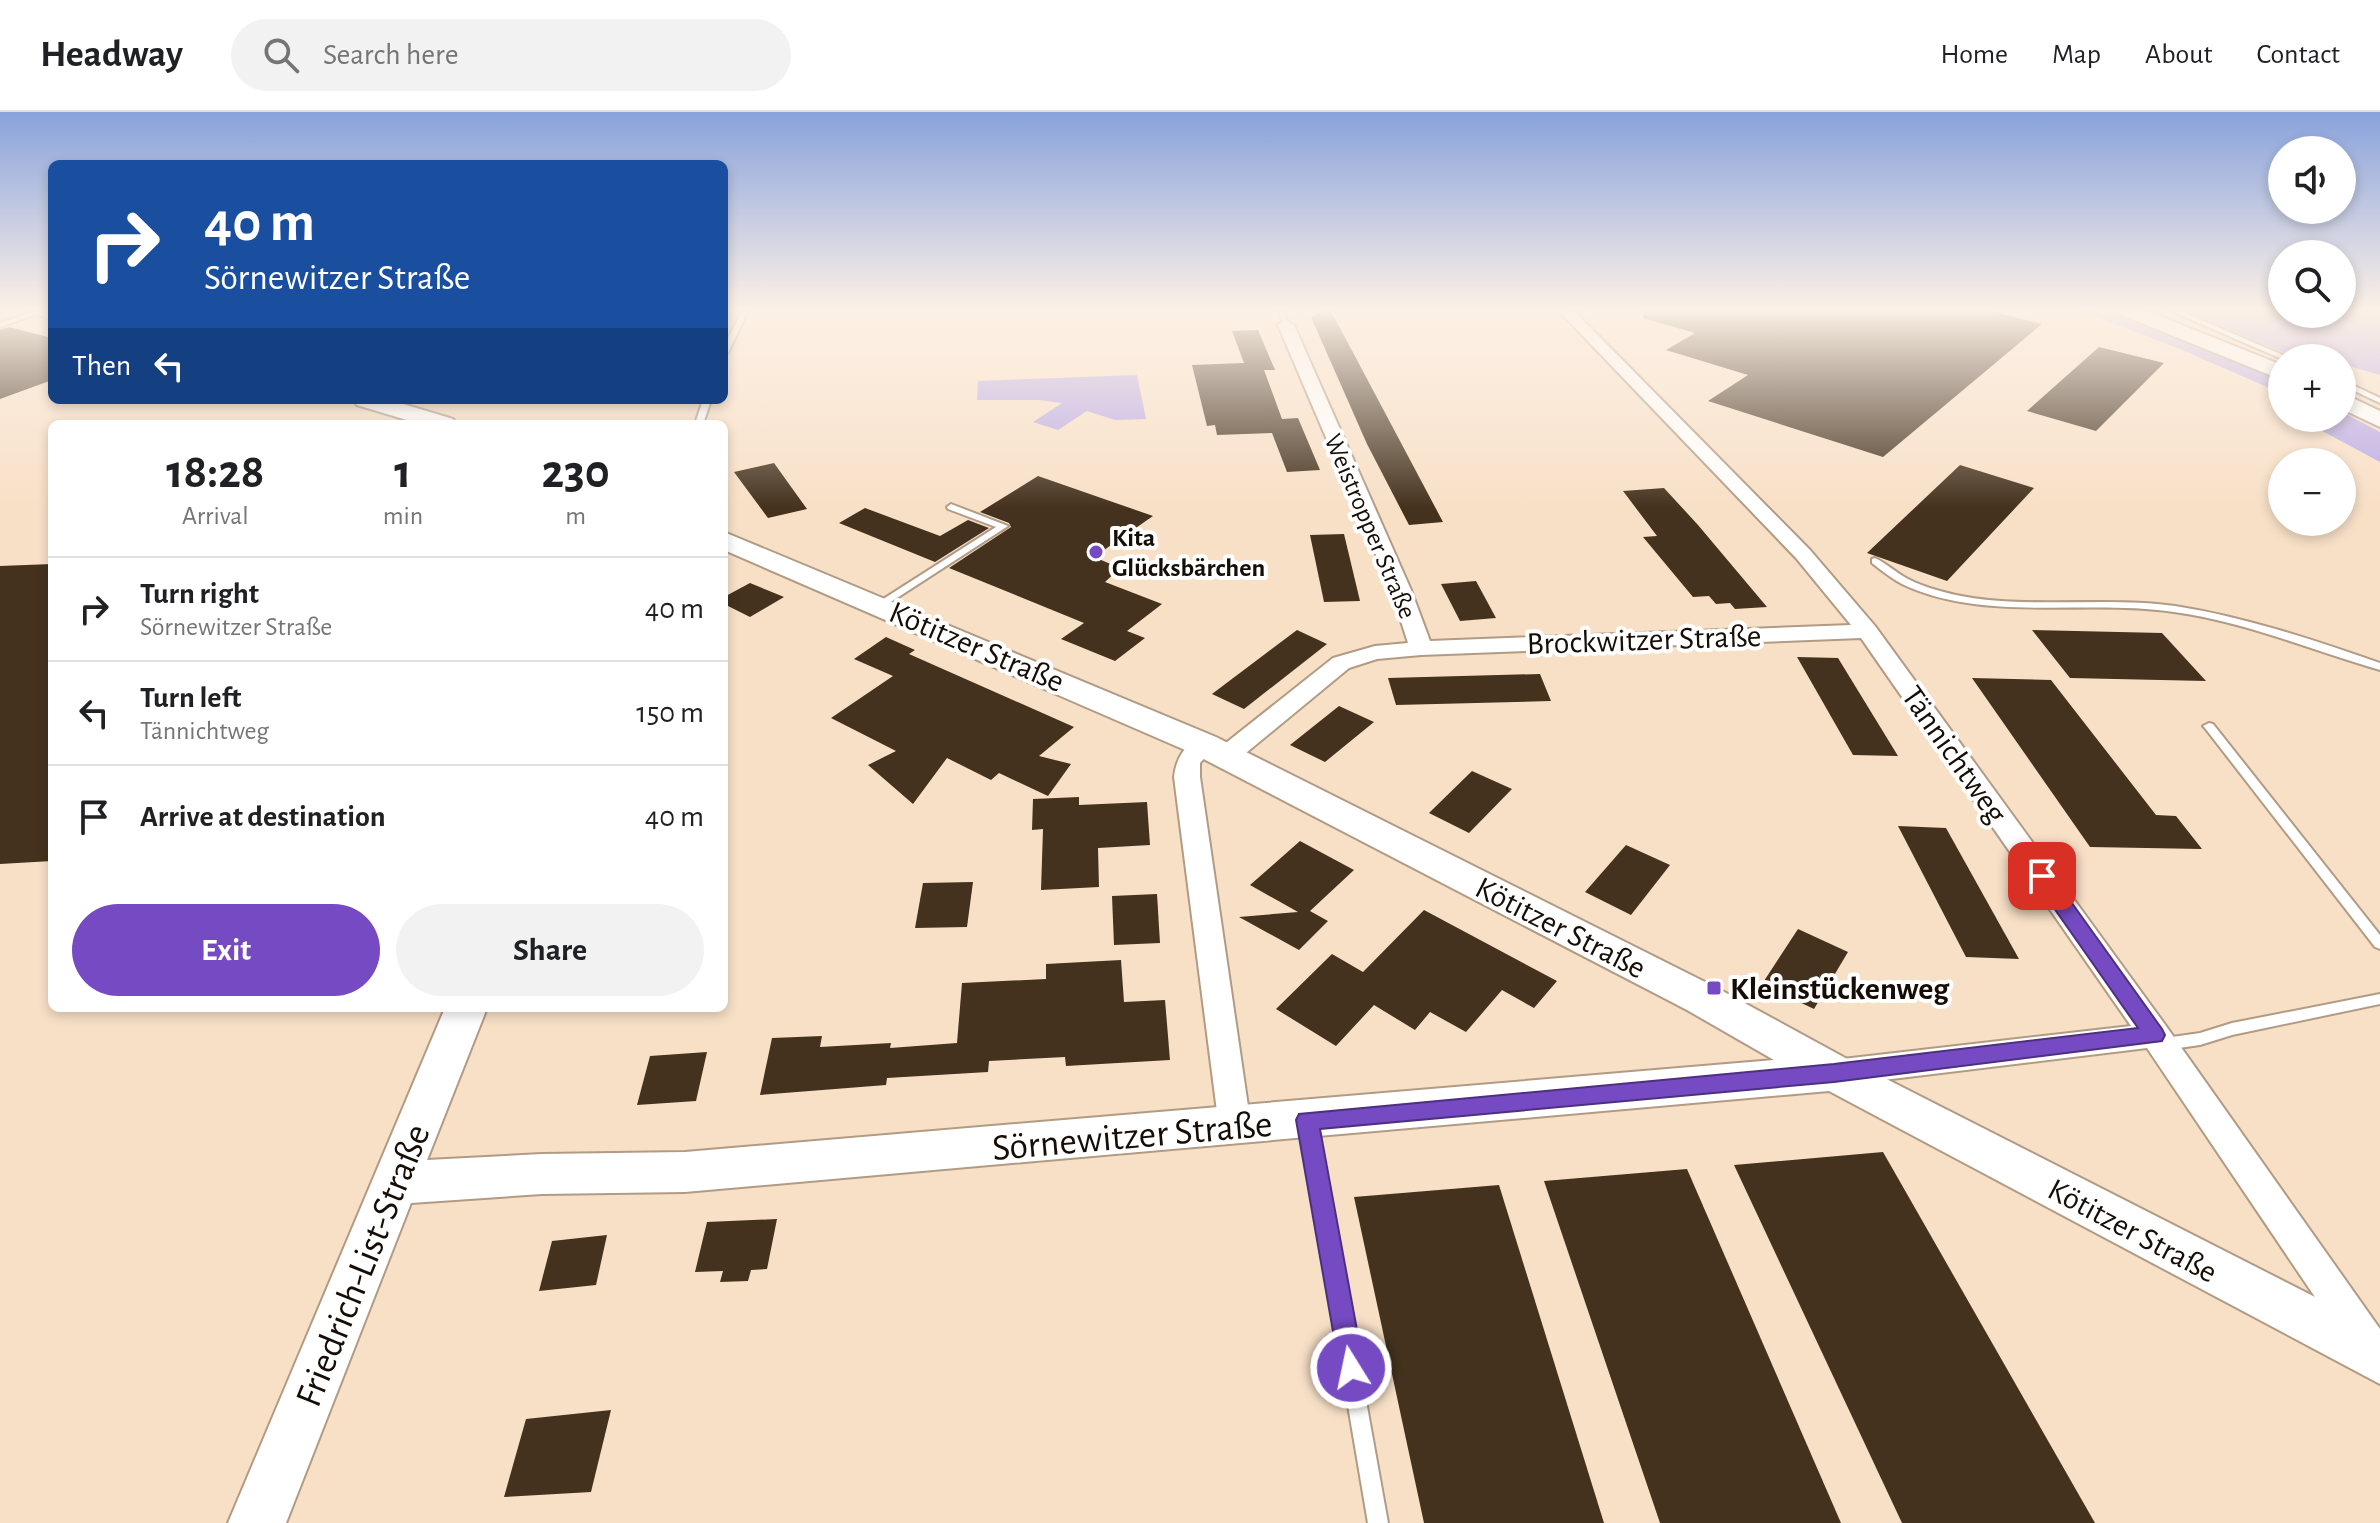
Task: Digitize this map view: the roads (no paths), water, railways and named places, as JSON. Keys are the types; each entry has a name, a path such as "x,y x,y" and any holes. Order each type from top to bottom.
{"street":[{"name":"Weistropper Straße","path":"1215,750 1341,663 1375,653 1421,648 1401,590 1309,377"},
{"name":"Tännichtweg","path":"1630,377 1803,554 1867,631 2158,1040 2378,1357"},
{"path":"378,404 432,420"},
{"path":"2356,407 2380,420"},
{"name":"Kötitzer Straße","path":"728,542 1215,750 1689,992 1834,1073 2378,1357"},
{"name":"Brockwitzer Straße","path":"1421,648 1867,631"},
{"path":"1215,750 1188,761 1187,777 1235,1127"},
{"name":"Friedrich-List-Straße","path":"257,1523 464,1012"},
{"name":"Sörnewitzer Straße","path":"395,1183 542,1174 685,1172 1235,1127 1834,1073 2158,1040"}],"lane":[{"path":"2356,389 2380,401"},
{"path":"880,605 1003,526 951,507"},
{"path":"1875,561 1891,576 1923,590 1976,601 2120,603 2172,608 2299,638 2380,667"},
{"path":"2209,726 2380,944"},
{"path":"2158,1040 2200,1039 2232,1029 2380,999"},
{"path":"1307,1120 1378,1523"}],"place":[{"name":"Kita Glücksbärchen","path":"1096,552"},
{"name":"Kleinstückenweg","path":"1714,988"}]}
